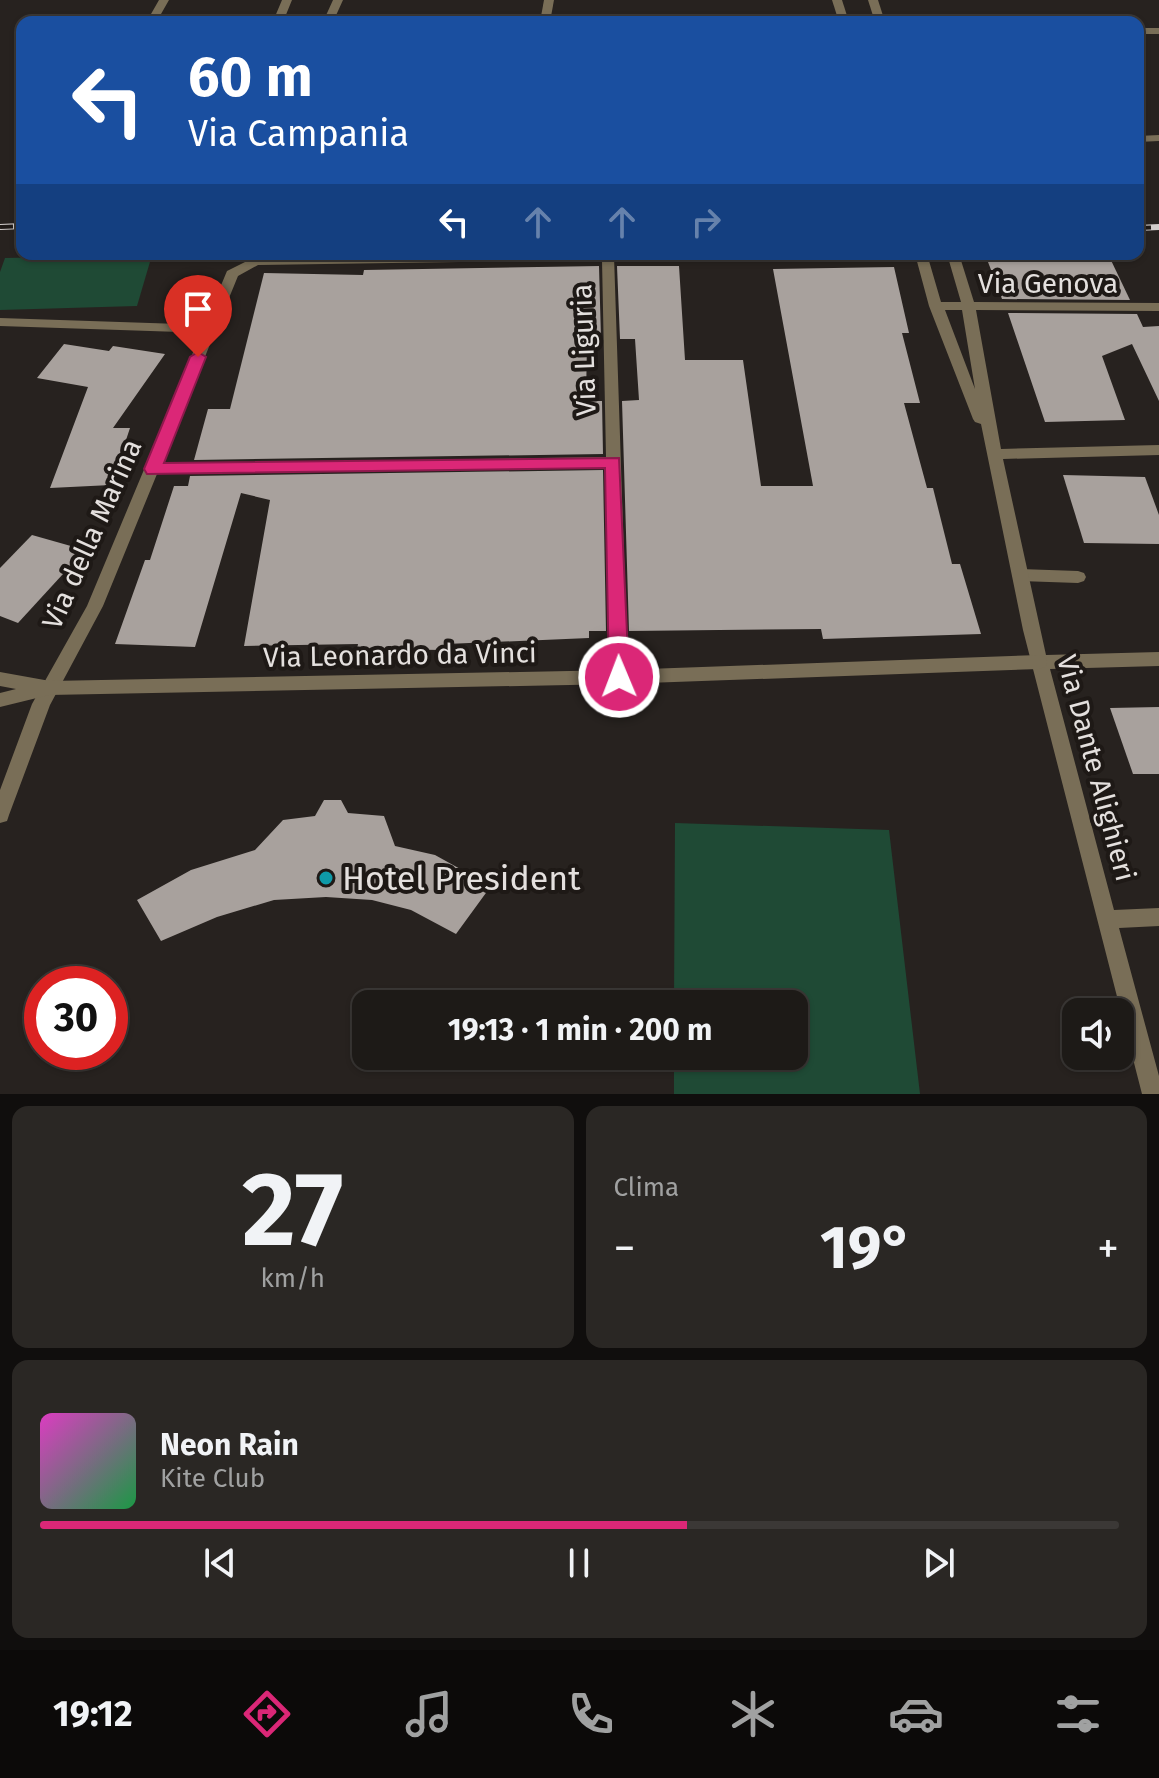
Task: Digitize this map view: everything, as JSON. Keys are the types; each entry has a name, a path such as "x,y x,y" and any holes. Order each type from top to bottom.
{"street":[{"name":"Via Liguria","path":"232,274 255,261 326,260"},
{"name":"Via Liguria","path":"608,260 619,677"},
{"name":"Via Dante Alighieri","path":"923,260 936,306 994,454"},
{"name":"Via Dante Alighieri","path":"955,260 968,307 994,454 1039,662 1153,1094"},
{"name":"Via della Marina","path":"0,815 50,688 95,606 232,274"},
{"name":"Via Genova","path":"936,306 1159,307"},
{"path":"0,322 210,329"},
{"path":"994,454 1159,450"},
{"path":"153,469 613,462"},
{"path":"1020,575 1078,577"},
{"name":"Via Leonardo da Vinci","path":"0,679 50,688 619,677 1159,659"},
{"name":"Via Leonardo da Vinci","path":"0,700 50,688"},
{"path":"1107,919 1159,917"}],"green space":[{"path":"5,258 151,260 137,306 0,310 0,272"},
{"path":"675,823 889,830 920,1094 674,1094 674,1070 808,1070 808,990 674,990"}],"building":[{"path":"987,260 1111,260 1130,300 1002,299"},
{"path":"599,266 601,339 587,339 586,401 602,401 603,454 194,460 208,409 230,409 264,273 363,275 364,270"},
{"path":"617,266 679,266 685,360 743,360 761,486 813,486 773,269 894,267 909,333 902,333 920,403 904,403 927,488 933,488 952,564 960,564 981,634 823,639 821,629 629,631 622,401 639,400 635,339 620,339"},
{"path":"1008,313 1137,314 1143,327 1159,326 1159,401 1132,344 1102,356 1125,420 1045,422"},
{"path":"64,344 109,351 113,346 165,354 113,428 130,428 111,485 50,488 88,387 37,378"},
{"path":"603,470 606,631 589,631 589,638 446,644 445,650 357,649 358,644 244,646 270,500 241,493 195,647 115,644 145,560 150,560 174,486 188,486 190,476"},
{"path":"1063,475 1145,477 1159,515 1159,544 1084,543"},
{"path":"32,535 85,550 18,623 0,616 0,568"},
{"path":"1159,707 1159,774 1133,774 1110,708"},
{"name":"Hotel President","path":"324,800 341,800 348,813 384,816 395,846 435,855 491,886 456,934 411,910 372,900 326,897 274,900 217,917 161,941 137,900 191,870 255,850 283,820 315,816"}],"railway":[{"path":"0,227 16,226"},
{"path":"1144,228 1159,227"}],"place":[{"name":"Hotel President","path":"326,878"}],"route":[{"path":"198,357 153,469 613,462 619,677"}]}
